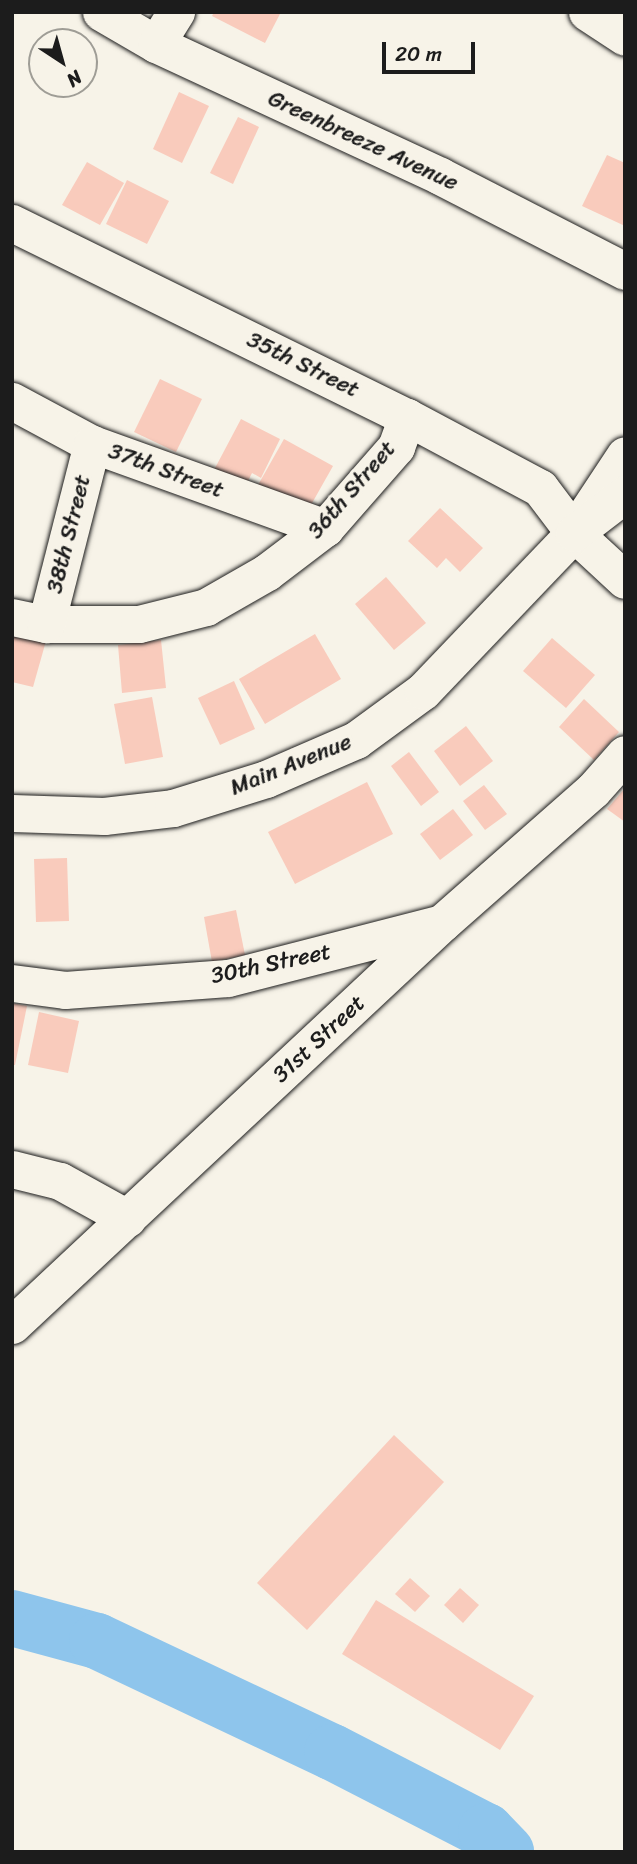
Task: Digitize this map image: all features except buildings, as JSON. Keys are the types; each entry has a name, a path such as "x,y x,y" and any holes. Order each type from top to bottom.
{"street":[{"name":"Greenbreeze Avenue","path":"101,12 156,44 440,176 625,271"},
{"path":"156,44 176,12"},
{"path":"587,12 625,37"},
{"name":"35th Street","path":"12,223 407,417 540,488 574,533"},
{"name":"37th Street","path":"12,401 92,444 325,528"},
{"name":"36th Street","path":"29,620 139,624 206,607 267,572 325,528 396,447 407,417"},
{"name":"38th Street","path":"29,620 92,444"},
{"name":"Main Avenue","path":"574,533 615,463 625,455"},
{"name":"Main Avenue","path":"12,813 104,816 173,808 266,779 356,740 423,691 574,533 625,494"},
{"path":"574,533 625,580"},
{"name":"31st Street","path":"12,1325 442,923 593,790 625,754"},
{"name":"30th Street","path":"12,983 65,990 228,978 442,923"},
{"path":"12,1170 60,1181 127,1218"}],"waterway":[{"path":"12,1618 97,1641 332,1752 486,1831 506,1852"}]}
